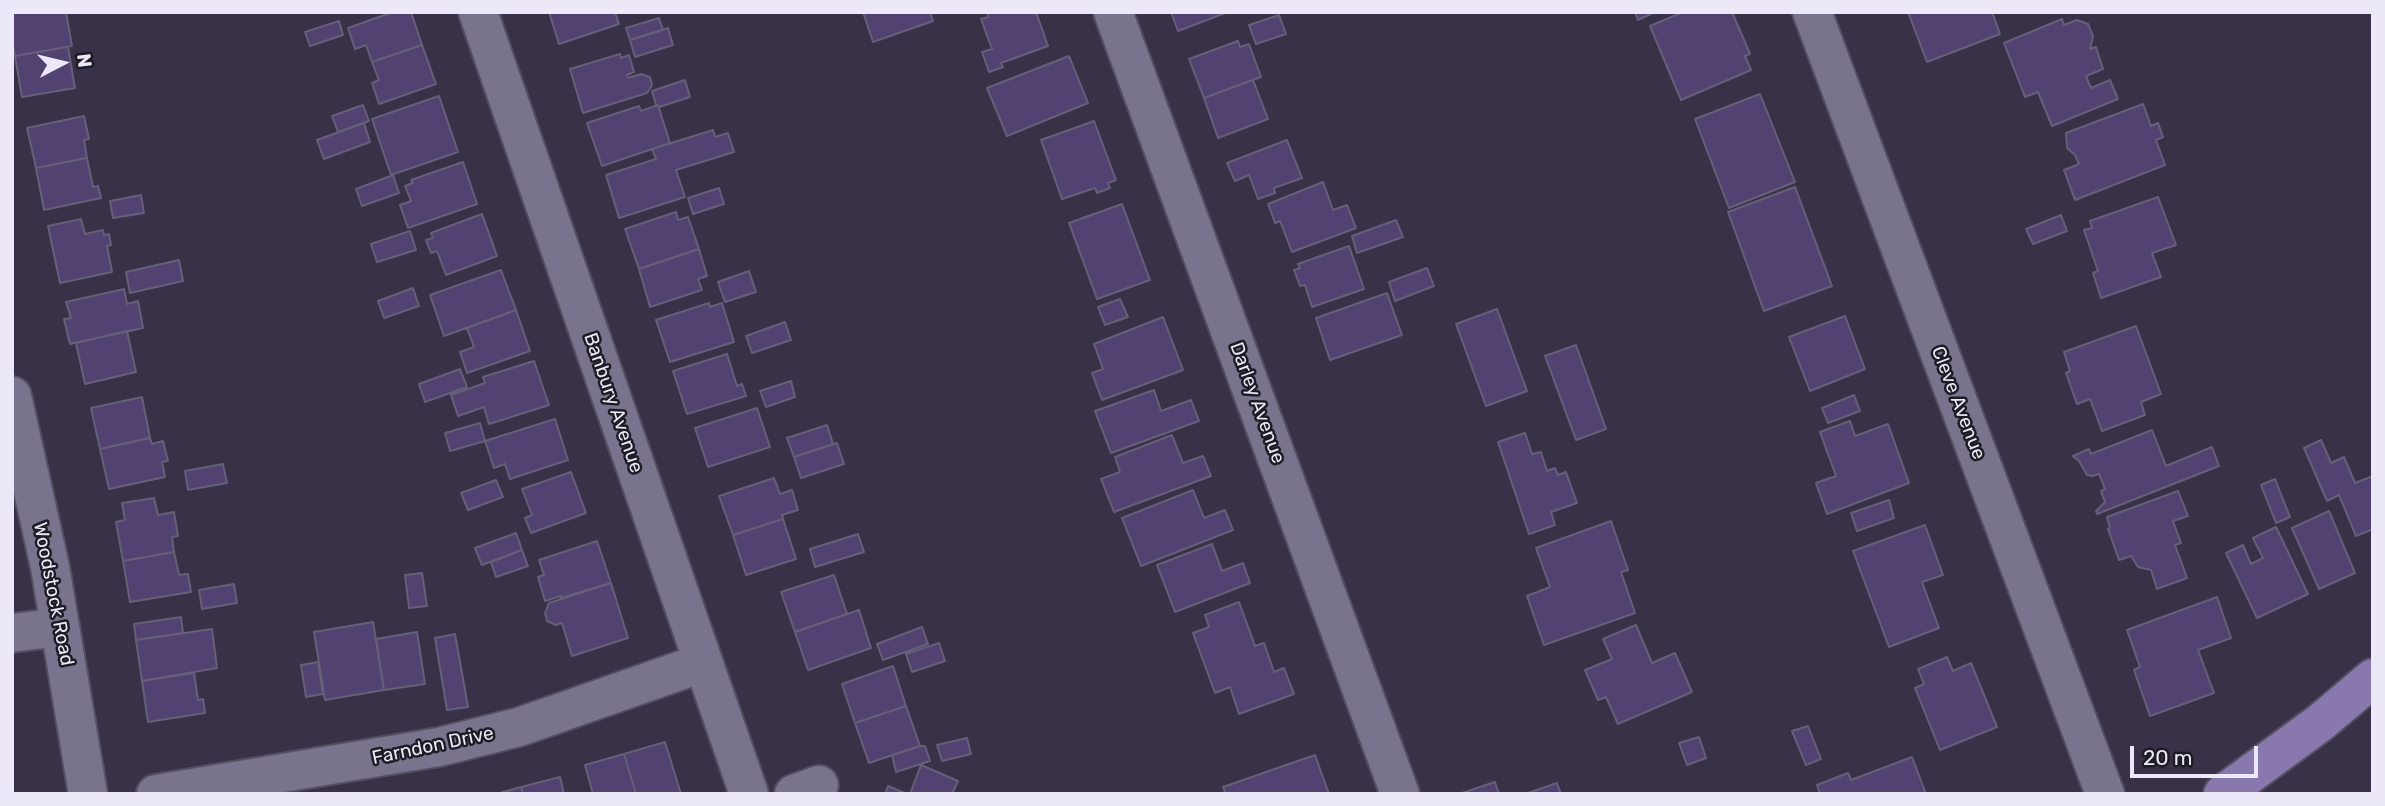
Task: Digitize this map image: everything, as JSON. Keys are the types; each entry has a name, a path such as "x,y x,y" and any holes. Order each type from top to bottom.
{"main road":[{"path":"2223,794 2321,722 2373,678"}],"street":[{"name":"Banbury Avenue","path":"478,12 749,794"},
{"name":"Darley Avenue","path":"1113,12 1400,794"},
{"name":"Cleve Avenue","path":"1812,12 2105,794"},
{"name":"Woodstock Road","path":"12,396 50,567 88,794"},
{"path":"12,633 60,627"},
{"name":"Farndon Drive","path":"156,794 439,747 519,727 702,663"}],"building":[{"path":"13,12 66,12 72,46 15,56 12,41"},
{"path":"393,12 411,12 422,45 372,62 366,45 355,49 348,28"},
{"path":"549,12 615,12 619,24 559,44"},
{"path":"863,12 930,12 933,21 873,42"},
{"path":"987,12 1036,12 1048,46 1001,63 1003,67 989,72 982,52 992,49 981,19 988,17"},
{"path":"1171,12 1228,12 1178,31"},
{"path":"1635,12 1655,12 1638,20"},
{"path":"1683,12 1732,12 1750,54 1745,56 1751,70 1681,100 1650,26"},
{"path":"1908,12 1992,12 2000,34 1927,62"},
{"path":"1279,15 1286,34 1256,44 1249,25"},
{"path":"659,18 663,30 630,40 626,28"},
{"path":"2062,19 2064,25 2077,20 2088,24 2093,36 2090,49 2096,47 2103,69 2086,76 2091,88 2110,80 2118,99 2052,126 2038,92 2025,97 2004,43"},
{"path":"339,21 343,35 310,46 305,32"},
{"path":"668,28 673,45 635,57 630,40"},
{"path":"1238,41 1240,47 1249,44 1261,77 1204,98 1189,59"},
{"path":"422,45 436,84 379,104 372,83 379,80 372,62"},
{"path":"68,47 75,88 22,97 15,56"},
{"path":"620,54 621,58 629,55 634,72 627,75 628,78 641,74 650,77 652,85 647,93 583,113 570,69"},
{"path":"1069,56 1088,103 1007,136 987,88"},
{"path":"685,80 690,97 659,107 656,105 652,91"},
{"path":"1253,80 1268,119 1218,138 1204,98"},
{"path":"1760,94 1795,182 1729,208 1695,119"},
{"path":"439,96 458,152 391,175 372,119"},
{"path":"2143,104 2151,126 2158,123 2163,137 2156,140 2165,165 2075,200 2064,170 2079,164 2075,155 2067,148 2066,133"},
{"path":"363,105 369,121 338,132 332,116"},
{"path":"658,105 670,143 602,166 587,123 639,106 641,111"},
{"path":"84,116 89,139 84,140 87,158 36,168 27,128"},
{"path":"1094,121 1116,180 1108,183 1110,188 1097,193 1095,188 1062,199 1041,140"},
{"path":"364,123 370,142 324,159 317,140"},
{"path":"713,130 715,137 728,133 734,152 676,170 685,197 619,218 606,175 656,159 652,149"},
{"path":"1287,140 1302,178 1274,188 1275,193 1258,199 1249,175 1235,181 1227,163"},
{"path":"87,158 93,187 98,186 101,198 44,210 36,168"},
{"path":"463,162 477,204 408,228 400,205 411,201 405,186 413,183 411,180"},
{"path":"393,175 399,193 362,206 356,189"},
{"path":"1323,182 1333,210 1347,205 1356,228 1292,252 1280,221 1275,223 1268,204"},
{"path":"1795,187 1832,286 1764,311 1728,212"},
{"path":"719,188 724,204 693,214 688,198"},
{"path":"141,195 144,213 113,218 110,201"},
{"path":"2158,197 2176,245 2152,253 2161,277 2101,298 2093,273 2098,271 2084,230 2092,228 2090,221"},
{"path":"1122,204 1150,280 1097,299 1069,223"},
{"path":"676,212 678,220 688,217 699,249 639,269 625,229"},
{"path":"482,214 497,256 446,275 437,251 431,253 426,240 433,238 431,233"},
{"path":"2061,215 2067,231 2033,244 2026,229"},
{"path":"81,219 85,234 103,230 104,235 109,234 111,245 107,246 112,272 60,283 48,226"},
{"path":"1396,220 1403,237 1357,253 1352,236"},
{"path":"410,231 416,250 377,262 371,244"},
{"path":"1349,246 1364,289 1312,307 1305,285 1300,286 1294,270 1300,268 1298,264"},
{"path":"699,249 707,276 698,279 702,290 650,307 639,269"},
{"path":"179,260 183,281 130,293 126,272"},
{"path":"1427,268 1434,286 1395,301 1389,282"},
{"path":"501,270 516,310 444,336 430,295"},
{"path":"749,271 756,292 725,302 718,282"},
{"path":"413,288 419,306 384,318 378,301"},
{"path":"124,289 127,304 138,301 143,328 70,344 64,319 71,318 66,302"},
{"path":"1387,293 1402,335 1330,360 1316,318"},
{"path":"1120,299 1128,317 1105,325 1098,307"},
{"path":"709,303 710,307 722,303 734,342 670,362 656,320"},
{"path":"1497,309 1527,391 1486,406 1456,324"},
{"path":"516,310 530,351 467,373 460,352 474,347 467,328"},
{"path":"1845,316 1865,369 1810,391 1789,337"},
{"path":"1163,317 1183,370 1102,400 1092,373 1103,369 1094,344"},
{"path":"785,322 791,340 752,353 746,336"},
{"path":"2136,326 2161,394 2141,402 2145,415 2102,431 2090,399 2077,404 2066,373 2070,371 2064,352"},
{"path":"127,331 136,372 85,384 76,343"},
{"path":"1576,345 1606,429 1576,440 1545,356"},
{"path":"727,354 737,386 742,384 746,396 687,414 673,371"},
{"path":"534,361 549,405 489,424 484,407 458,416 451,395 485,383 483,377"},
{"path":"460,369 467,387 425,402 419,384"},
{"path":"791,381 795,397 766,407 760,391"},
{"path":"1154,390 1161,411 1191,400 1199,421 1111,453 1095,411"},
{"path":"1854,395 1860,411 1828,423 1822,408"},
{"path":"142,397 150,438 100,449 91,408"},
{"path":"757,408 770,447 708,467 695,428"},
{"path":"555,419 568,460 510,479 505,464 494,468 485,441"},
{"path":"1850,421 1855,436 1888,424 1909,483 1827,514 1816,483 1836,476 1820,432"},
{"path":"480,423 485,441 450,451 445,433"},
{"path":"827,425 833,444 794,457 787,438"},
{"path":"2152,430 2166,466 2212,447 2219,466 2097,514 2096,511 2105,502 2101,491 2105,489 2099,474 2087,475 2073,456 2089,449 2091,454"},
{"path":"1525,433 1532,454 1541,452 1547,471 1555,468 1558,475 1566,472 1577,503 1551,512 1555,525 1529,534 1498,442"},
{"path":"1172,435 1183,463 1203,456 1211,476 1114,512 1101,479 1120,472 1115,457"},
{"path":"150,438 152,444 163,441 168,461 162,462 165,477 109,489 100,449"},
{"path":"2321,440 2331,463 2344,457 2355,483 2373,476 2373,529 2356,536 2339,495 2327,501 2304,448"},
{"path":"837,443 844,464 801,478 794,457"},
{"path":"223,464 227,483 188,490 185,471"},
{"path":"571,472 586,513 531,533 525,518 532,515 522,489"},
{"path":"774,478 780,494 792,490 798,510 782,515 783,519 733,535 719,496"},
{"path":"2275,479 2290,517 2276,523 2261,485"},
{"path":"496,480 503,497 468,510 461,493"},
{"path":"1193,490 1204,518 1225,510 1233,530 1141,566 1122,518"},
{"path":"2178,491 2188,516 2173,521 2181,543 2175,545 2187,578 2157,589 2151,570 2138,567 2131,556 2119,560 2108,529 2107,517"},
{"path":"154,498 158,515 174,512 178,536 172,537 174,552 123,561 116,522 125,520 122,503"},
{"path":"1889,500 1894,518 1857,531 1851,513"},
{"path":"2329,511 2355,573 2319,589 2292,528"},
{"path":"783,519 796,559 746,575 733,535"},
{"path":"1611,521 1628,570 1621,572 1635,613 1544,645 1527,596 1550,587 1536,548"},
{"path":"1925,525 1943,575 1922,582 1939,628 1889,647 1853,551"},
{"path":"2276,527 2308,594 2257,618 2226,553 2243,545 2251,564 2263,558 2253,538"},
{"path":"516,533 522,550 482,565 475,548"},
{"path":"858,534 864,552 815,567 810,549"},
{"path":"597,541 611,583 545,601 538,577 544,575 539,560"},
{"path":"1212,544 1222,571 1243,563 1250,583 1175,612 1157,565"},
{"path":"522,550 528,566 496,577 491,562"},
{"path":"174,552 179,575 188,574 191,592 130,602 123,561"},
{"path":"422,573 427,606 409,608 405,575"},
{"path":"834,575 847,614 795,632 781,592"},
{"path":"611,583 628,638 572,656 562,623 556,625 547,621 545,613 549,603"},
{"path":"234,584 237,603 202,609 199,590"},
{"path":"2217,597 2231,638 2198,650 2214,693 2150,716 2134,670 2140,667 2127,630"},
{"path":"1239,602 1255,646 1264,643 1274,672 1284,668 1294,694 1239,714 1230,687 1215,693 1193,633 1209,627 1205,615"},
{"path":"859,610 871,648 808,670 795,632"},
{"path":"181,617 183,633 136,640 134,624"},
{"path":"373,622 384,690 325,700 314,632"},
{"path":"1636,625 1652,663 1675,653 1692,692 1618,724 1606,697 1598,700 1585,670 1612,659 1603,639"},
{"path":"922,627 928,644 883,660 877,644"},
{"path":"212,629 217,668 142,681 136,640"},
{"path":"417,632 425,684 384,690 376,639"},
{"path":"455,634 468,707 447,710 435,638"},
{"path":"939,643 945,661 912,672 906,654"},
{"path":"1947,657 1953,671 1971,663 1997,727 1940,750 1915,688 1924,684 1918,669"},
{"path":"318,662 323,694 306,697 301,665"},
{"path":"893,666 906,706 855,723 842,684"},
{"path":"194,673 198,700 203,699 205,713 148,722 142,681"},
{"path":"906,706 920,746 869,763 855,723"},
{"path":"1808,726 1821,759 1806,765 1792,731"},
{"path":"1699,737 1706,758 1687,765 1679,743"},
{"path":"967,738 971,754 942,761 937,745"},
{"path":"665,742 681,794 636,794 624,754"},
{"path":"925,746 930,761 896,772 892,755"},
{"path":"624,754 636,794 593,794 585,765"},
{"path":"1315,755 1329,794 1220,794 1225,792 1223,787"},
{"path":"1912,757 1926,794 1820,794 1817,785 1848,773 1851,780"},
{"path":"921,765 958,781 952,794 910,794"},
{"path":"560,777 564,794 523,794 521,787"},
{"path":"1495,782 1499,794 1462,794 1462,793"},
{"path":"1557,783 1561,794 1525,794"},
{"path":"888,786 907,794 885,794"},
{"path":"521,787 523,794 496,794"}]}
